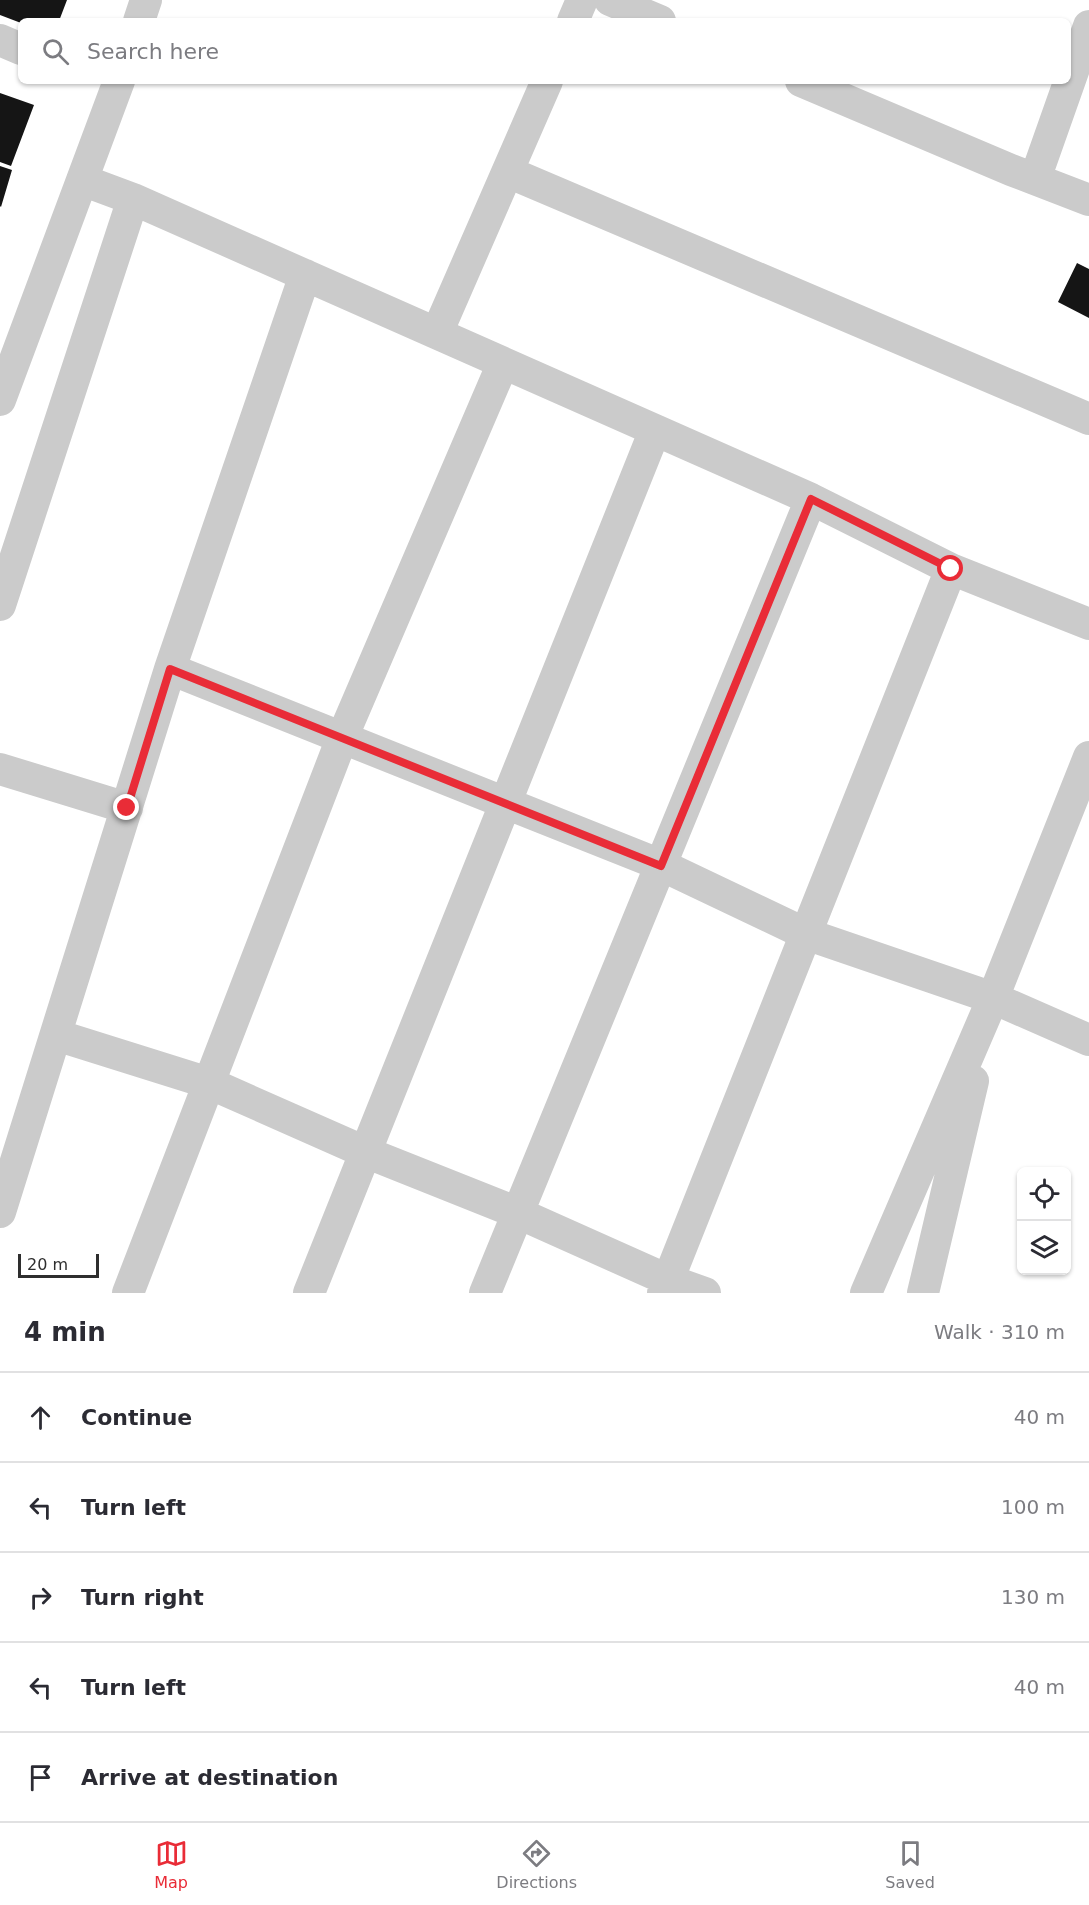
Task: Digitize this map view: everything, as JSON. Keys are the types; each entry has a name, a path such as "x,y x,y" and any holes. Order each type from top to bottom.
{"street":[{"path":"140,18 146,0"},
{"path":"574,18 582,0"},
{"path":"610,0 653,18"},
{"path":"1071,77 1089,26"},
{"path":"0,40 18,48"},
{"path":"437,333 546,84"},
{"path":"808,84 1089,200"},
{"path":"1035,179 1069,84"},
{"path":"0,400 82,180 108,85"},
{"path":"508,172 1089,419"},
{"path":"82,180 133,199 811,499 951,569 1089,624"},
{"path":"0,605 133,199"},
{"path":"0,1212 170,669 305,275"},
{"path":"128,1293 342,738 503,363"},
{"path":"309,1293 655,430"},
{"path":"485,1293 811,499"},
{"path":"666,1286 951,569"},
{"path":"170,669 661,866 806,934 993,998 1089,1040"},
{"path":"866,1293 993,998 1089,757"},
{"path":"0,769 127,808"},
{"path":"923,1293 993,998"},
{"path":"56,1035 209,1083 365,1152 518,1213 666,1286 705,1293"}],"building":[{"path":"0,0 67,0 60,18 18,18 18,22 0,15"},
{"path":"0,93 34,105 11,166 0,162"},
{"path":"0,166 12,170 1,207 0,206"},
{"path":"1077,263 1089,269 1089,318 1058,302"}],"route":[{"path":"127,808 170,669 661,866 811,499 951,569"}]}
